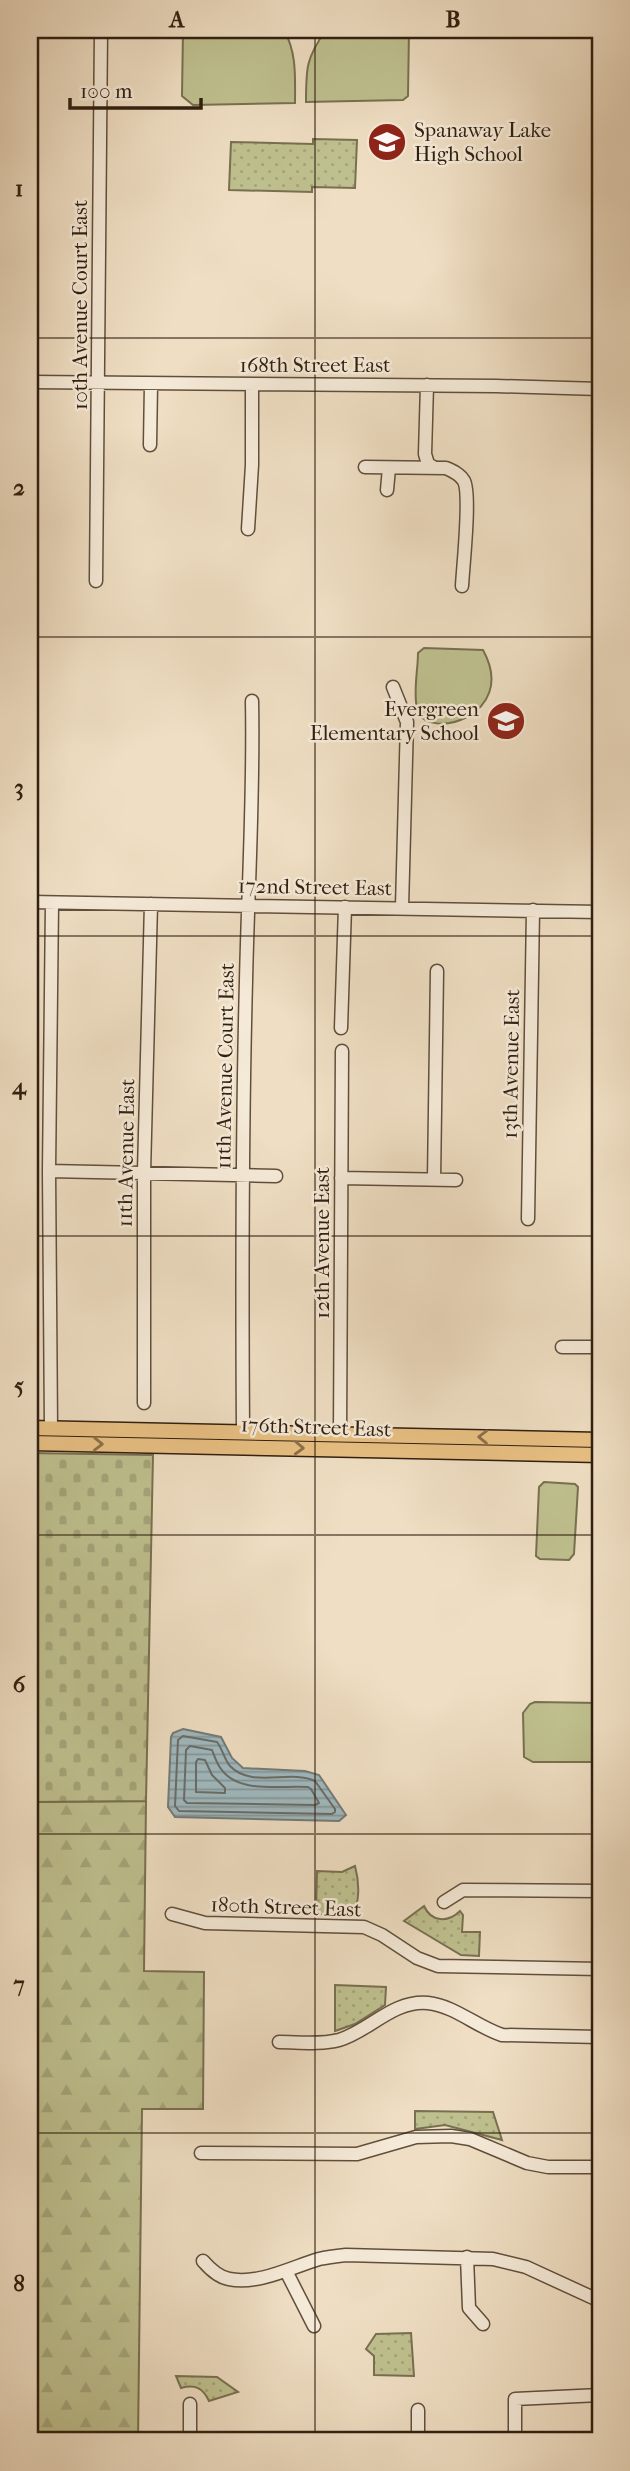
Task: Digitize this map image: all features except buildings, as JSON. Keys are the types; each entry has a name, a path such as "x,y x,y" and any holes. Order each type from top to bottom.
{"main road":[{"name":"176th Street East","path":"30,1428 600,1440"},
{"path":"167,1445 181,1438 235,1438 243,1432"},
{"name":"176th Street East","path":"30,1443 600,1455"},
{"path":"518,1452 532,1447 600,1447"}],"street":[{"name":"10th Avenue Court East","path":"96,581 101,30"},
{"name":"168th Street East","path":"30,382 600,389"},
{"path":"150,445 151,384"},
{"path":"248,529 252,465 252,384"},
{"path":"427,385 425,454 428,464 433,467"},
{"path":"365,467 433,467 446,468 458,474 466,486 462,586"},
{"path":"387,490 389,468"},
{"path":"393,687 407,722 402,907"},
{"name":"11th Avenue Court East","path":"243,1432 241,1175 253,701"},
{"name":"172nd Street East","path":"30,902 600,912"},
{"path":"51,1428 49,1171 52,902"},
{"name":"11th Avenue East","path":"144,1403 144,1172 150,904"},
{"path":"341,1028 345,907"},
{"name":"13th Avenue East","path":"528,1219 533,910"},
{"path":"433,1180 437,971"},
{"name":"12th Avenue East","path":"340,1434 342,1051"},
{"path":"49,1171 276,1176"},
{"path":"341,1178 456,1180"},
{"path":"562,1347 600,1347"},
{"path":"444,1902 463,1890 600,1891"},
{"name":"180th Street East","path":"172,1914 205,1923 364,1927 382,1935 417,1958 438,1966 600,1969"},
{"path":"279,2042 328,2042 340,2039 397,2008 413,2003 441,2006 502,2035 600,2038"},
{"path":"201,2153 358,2154 416,2137 442,2136 470,2139 537,2165 600,2167"},
{"path":"203,2261 213,2272 228,2279 250,2279 286,2272 322,2258 346,2255 493,2259 526,2267 600,2301"},
{"path":"467,2257 469,2308 482,2324"},
{"path":"286,2272 314,2326"},
{"path":"515,2441 515,2399 600,2395"},
{"path":"190,2404 190,2441"},
{"path":"418,2410 418,2441"}],"green space":[{"path":"183,30 284,30 293,57 295,103 193,105 182,96"},
{"path":"326,30 409,30 408,96 403,100 306,102 308,64 314,48"},
{"path":"313,139 357,140 355,188 312,187 312,192 229,190 231,142 313,144"},
{"path":"424,648 483,650 491,673 489,692 480,707 467,717 451,723 435,723 423,718 417,708 415,695 418,653"},
{"path":"30,1453 153,1455 146,1801 30,1802"},
{"path":"544,1482 575,1484 578,1487 574,1554 569,1560 540,1559 536,1556 539,1487"},
{"path":"535,1702 600,1703 600,1762 533,1762 524,1757 523,1713"},
{"path":"146,1801 144,1971 204,1972 203,2109 142,2109 138,2441 30,2441 30,1802"},
{"path":"355,1866 358,1899 351,1915 316,1914 317,1871 342,1872"},
{"path":"424,1906 431,1915 440,1919 450,1918 460,1911 463,1915 462,1932 480,1932 479,1956 461,1955 404,1921"},
{"path":"335,1985 386,1987 385,2005 355,2024 335,2031"},
{"path":"415,2111 493,2112 502,2140 445,2125 415,2129"},
{"path":"411,2333 414,2376 374,2375 374,2356 366,2349 376,2334"},
{"path":"176,2376 217,2377 238,2392 209,2401 198,2388 181,2388"}],"water":[{"path":"183,1729 221,1737 232,1758 243,1768 305,1771 319,1775 346,1815 339,1821 175,1817 168,1807 171,1737 173,1733"}],"place":[{"name":"Spanaway Lake High School","path":"387,142"},
{"name":"Evergreen Elementary School","path":"506,721"}]}
